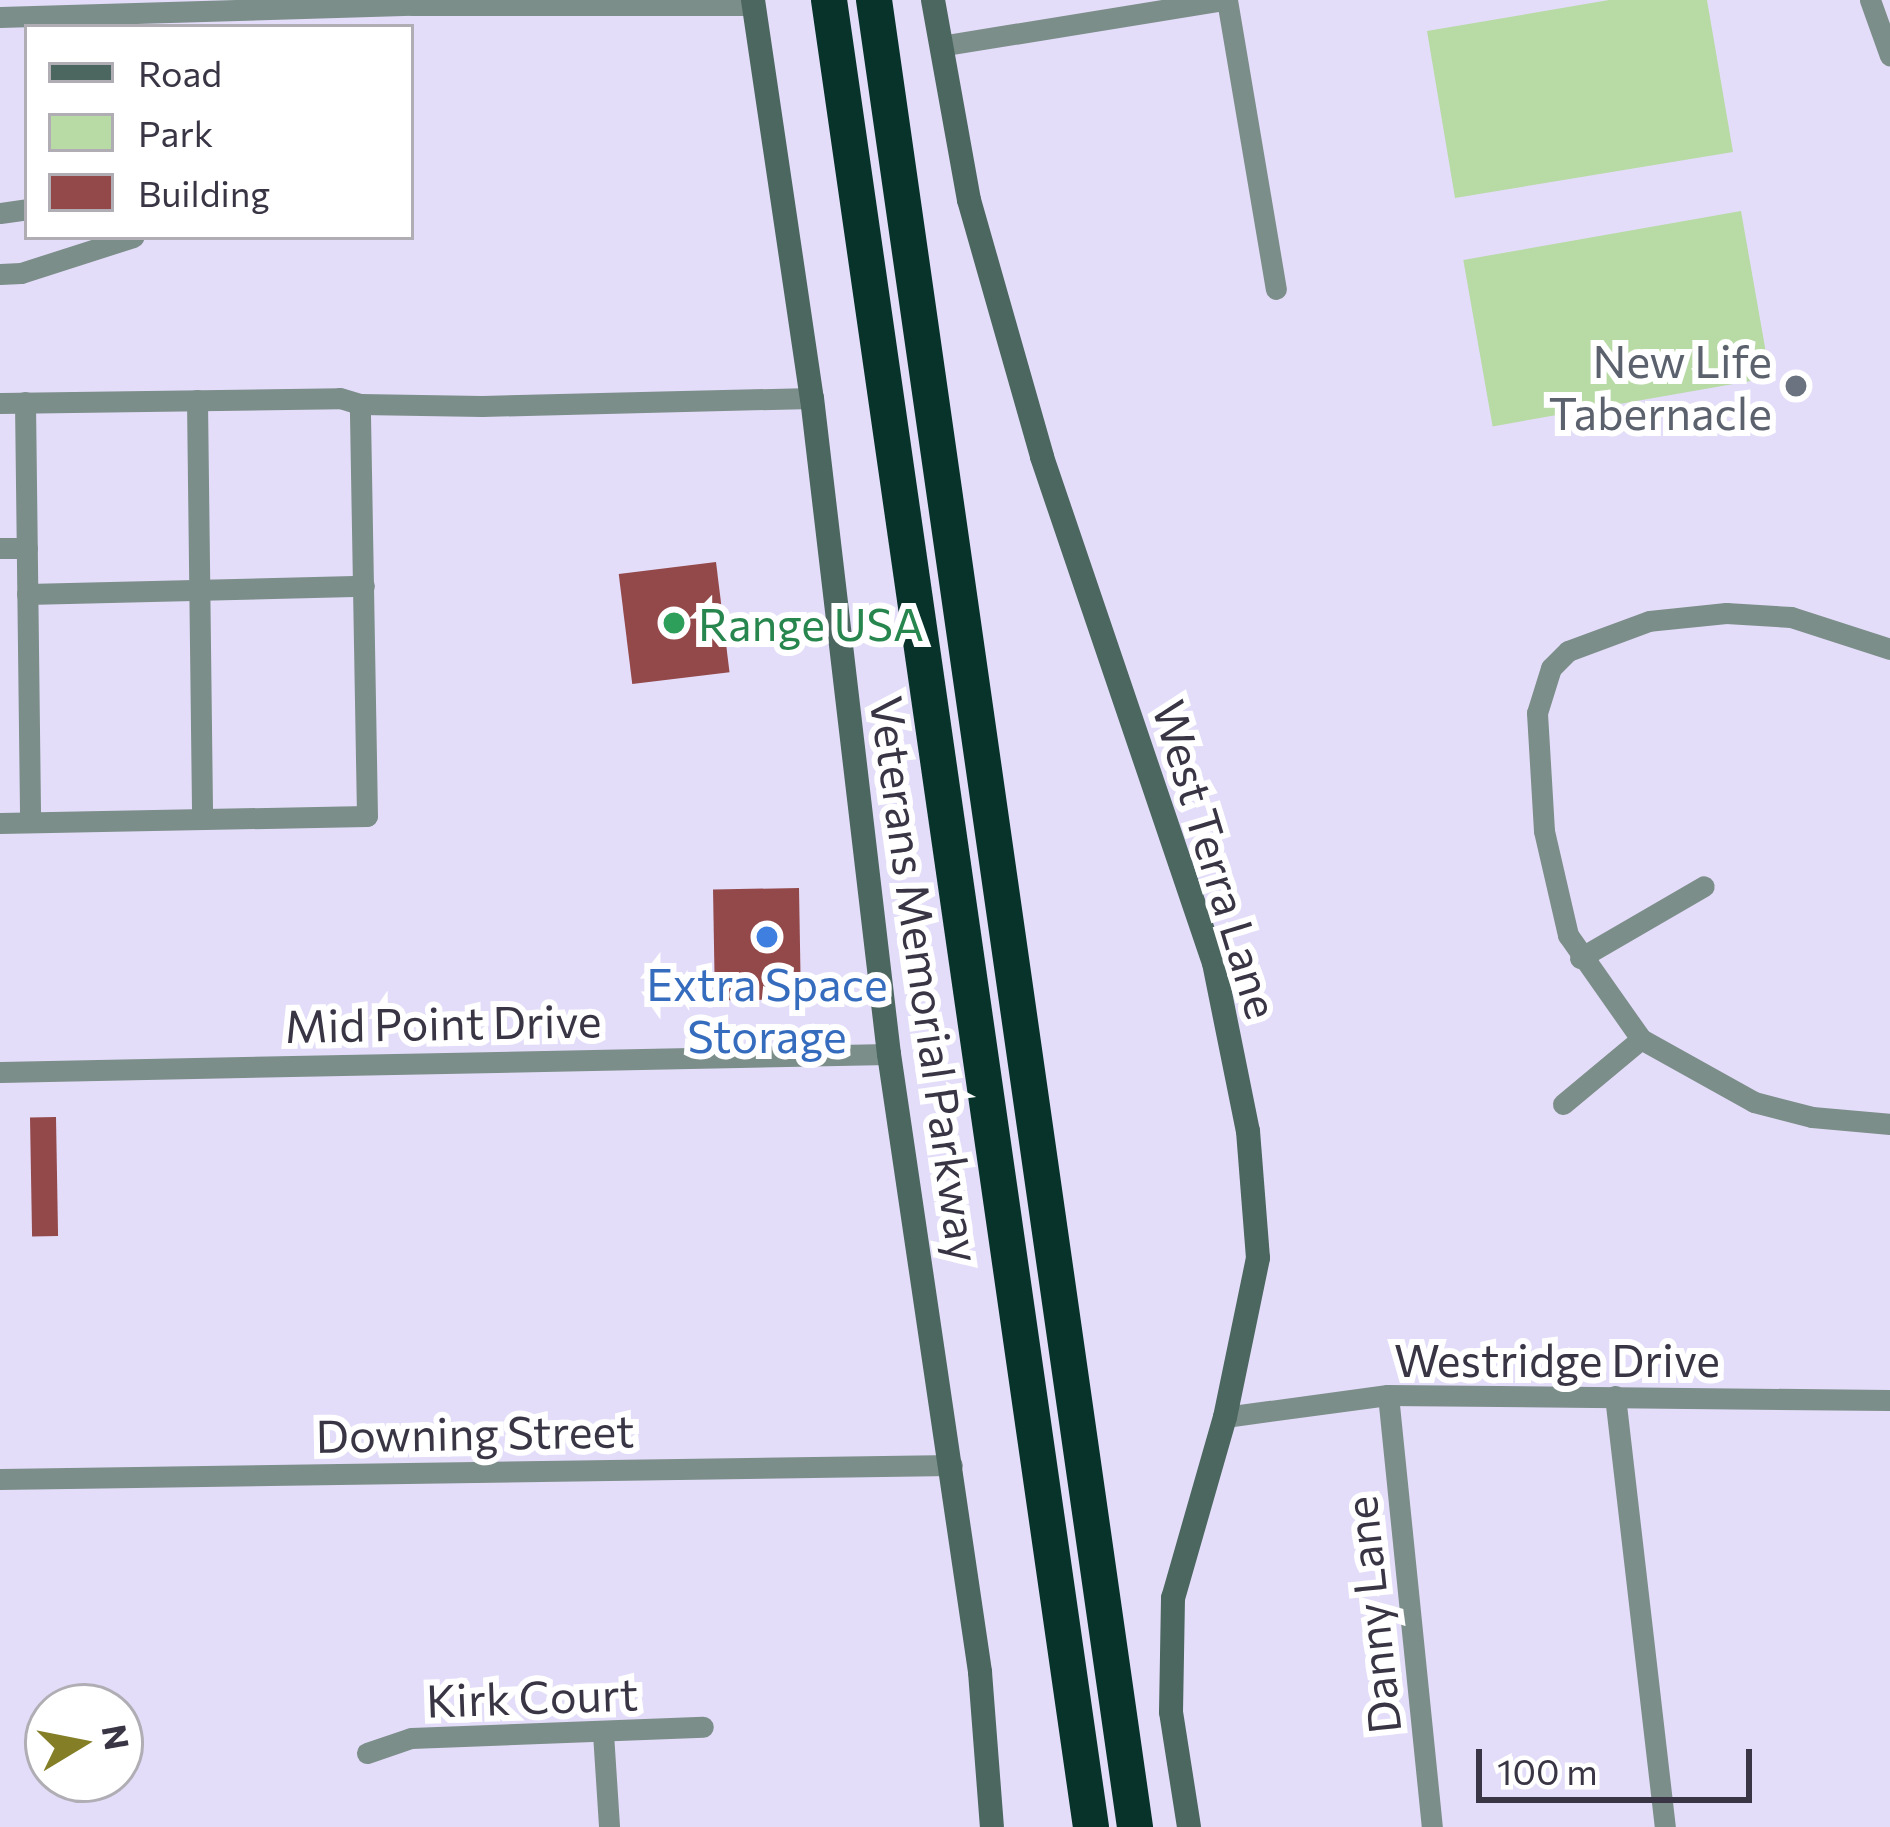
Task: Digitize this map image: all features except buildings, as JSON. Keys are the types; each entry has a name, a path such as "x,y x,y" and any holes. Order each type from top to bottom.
{"highway":[{"path":"829,0 1091,1827"},
{"path":"874,0 1135,1827"}],"street":[{"name":"West Terra Lane","path":"933,0 962,172 1042,457 1214,963 1247,1131 1258,1258 1225,1418 1172,1618 1171,1712 1189,1827"},
{"path":"940,46 1226,0 1276,289"},
{"path":"0,17 45,8 754,2"},
{"name":"Veterans Memorial Parkway","path":"754,2 812,398 889,1054 987,1726 992,1827"},
{"path":"1878,4 1890,56"},
{"path":"0,274 21,273 124,240"},
{"path":"0,403 812,398"},
{"path":"196,400 202,819"},
{"path":"25,402 30,822"},
{"path":"0,823 367,816 361,404"},
{"path":"0,548 27,548"},
{"path":"27,594 364,586"},
{"path":"1890,649 1791,617 1726,613 1649,621 1568,651 1552,668 1537,713 1544,831 1555,892 1580,958 1641,1039 1713,1084 1754,1102 1811,1117 1890,1124"},
{"path":"1580,958 1704,886"},
{"path":"1563,1104 1641,1039"},
{"name":"Mid Point Drive","path":"0,1072 889,1054"},
{"name":"Westridge Drive","path":"1225,1418 1388,1395 1890,1400"},
{"name":"Danny Lane","path":"1388,1395 1432,1827"},
{"path":"1615,1396 1665,1827"},
{"name":"Downing Street","path":"0,1479 952,1465"},
{"name":"Kirk Court","path":"367,1753 411,1738 703,1727"},
{"path":"603,1733 609,1827"}],"green space":[{"path":"1609,0 1707,0 1733,152 1455,198 1427,31"},
{"path":"1741,211 1770,377 1493,426 1463,260"}],"place":[{"name":"New Life Tabernacle","path":"1796,386"},
{"name":"Range USA","path":"674,623"},
{"name":"Extra Space Storage","path":"767,937"}]}
